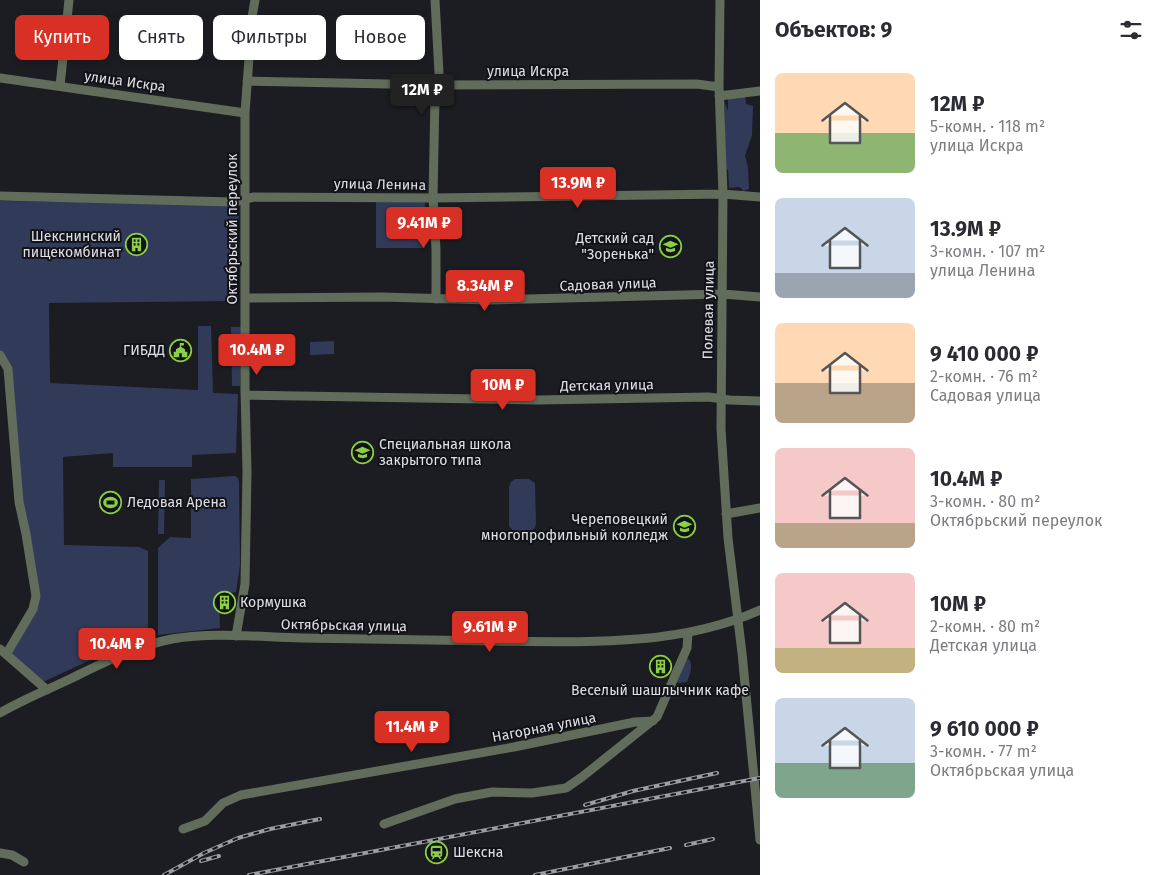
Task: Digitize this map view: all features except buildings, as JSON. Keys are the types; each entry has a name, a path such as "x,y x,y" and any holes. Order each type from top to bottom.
{"street":[{"path":"60,86 69,0"},
{"path":"435,0 439,73 435,96 433,198 436,299"},
{"name":"Полевая улица","path":"720,0 719,92 724,194 721,400 726,514 760,840"},
{"name":"Октябрьский переулок","path":"236,636 245,584 247,472 245,395 245,113 255,1"},
{"name":"улица Искра","path":"0,78 245,113"},
{"name":"улица Искра","path":"247,81 437,85 678,84 708,85 719,92 760,91"},
{"name":"улица Ленина","path":"0,196 233,202 254,197 433,198 724,194 760,197"},
{"name":"Садовая улица","path":"246,298 374,297 490,300 724,294 760,297"},
{"path":"0,355 8,369 19,502 36,596 33,609 4,651 47,690"},
{"name":"Детская улица","path":"245,395 530,400 709,398 760,401"},
{"path":"726,514 760,508"},
{"name":"Октябрьская улица","path":"0,713 112,659 154,643 191,637 236,636 558,642 652,638 688,632 738,619 760,610"},
{"path":"384,824 455,799 492,792 532,793 566,788 582,778 653,721 661,711 684,654 688,632"},
{"name":"Нагорная улица","path":"183,829 205,821 223,803 241,795 514,747 635,722 653,721"},
{"path":"0,852 12,855 24,862"}],"shaded area":[{"path":"745,95 746,104 753,106 752,135 745,156 748,167 749,189 743,191 740,187 729,188 728,169 726,171 724,101 728,111 728,98"},
{"path":"0,201 232,204 237,205 239,210 233,301 49,303 50,383 198,390 198,326 211,326 213,393 238,394 236,453 192,455 192,467 113,467 113,453 63,457 64,545 139,547 148,551 148,636 123,645 45,681 10,653 35,612 12,401 0,353"},
{"path":"376,202 425,202 425,248 376,248"},
{"path":"231,327 241,327 240,386 232,386"},
{"path":"334,341 334,354 310,355 310,342"},
{"path":"235,476 238,478 239,483 240,565 236,592 219,595 220,628 158,635 158,548 170,537 191,538 191,479"},
{"path":"515,479 529,479 535,483 536,524 535,528 528,533 514,532 509,526 509,487"},
{"path":"159,480 165,480 164,534 158,534"},
{"path":"688,658 691,667 687,682 679,683 677,682"}],"railway":[{"path":"585,805 633,791 717,773"},
{"path":"249,875 760,778"},
{"path":"164,875 204,853 238,838 270,829 320,819"},
{"path":"686,845 713,839"},
{"path":"535,875 670,848"},
{"path":"201,861 219,856"}],"place":[{"name":"Шекснинский пищекомбинат","path":"137,244"},
{"name":"Детский сад \"Зоренька\"","path":"670,246"},
{"name":"ГИБДД","path":"181,350"},
{"name":"Специальная школа закрытого типа","path":"363,452"},
{"name":"Ледовая Арена","path":"111,502"},
{"name":"Череповецкий многопрофильный колледж","path":"684,527"},
{"name":"Кормушка","path":"224,602"},
{"name":"Веселый шашлычник кафе","path":"660,667"},
{"name":"Шексна","path":"437,852"}]}
